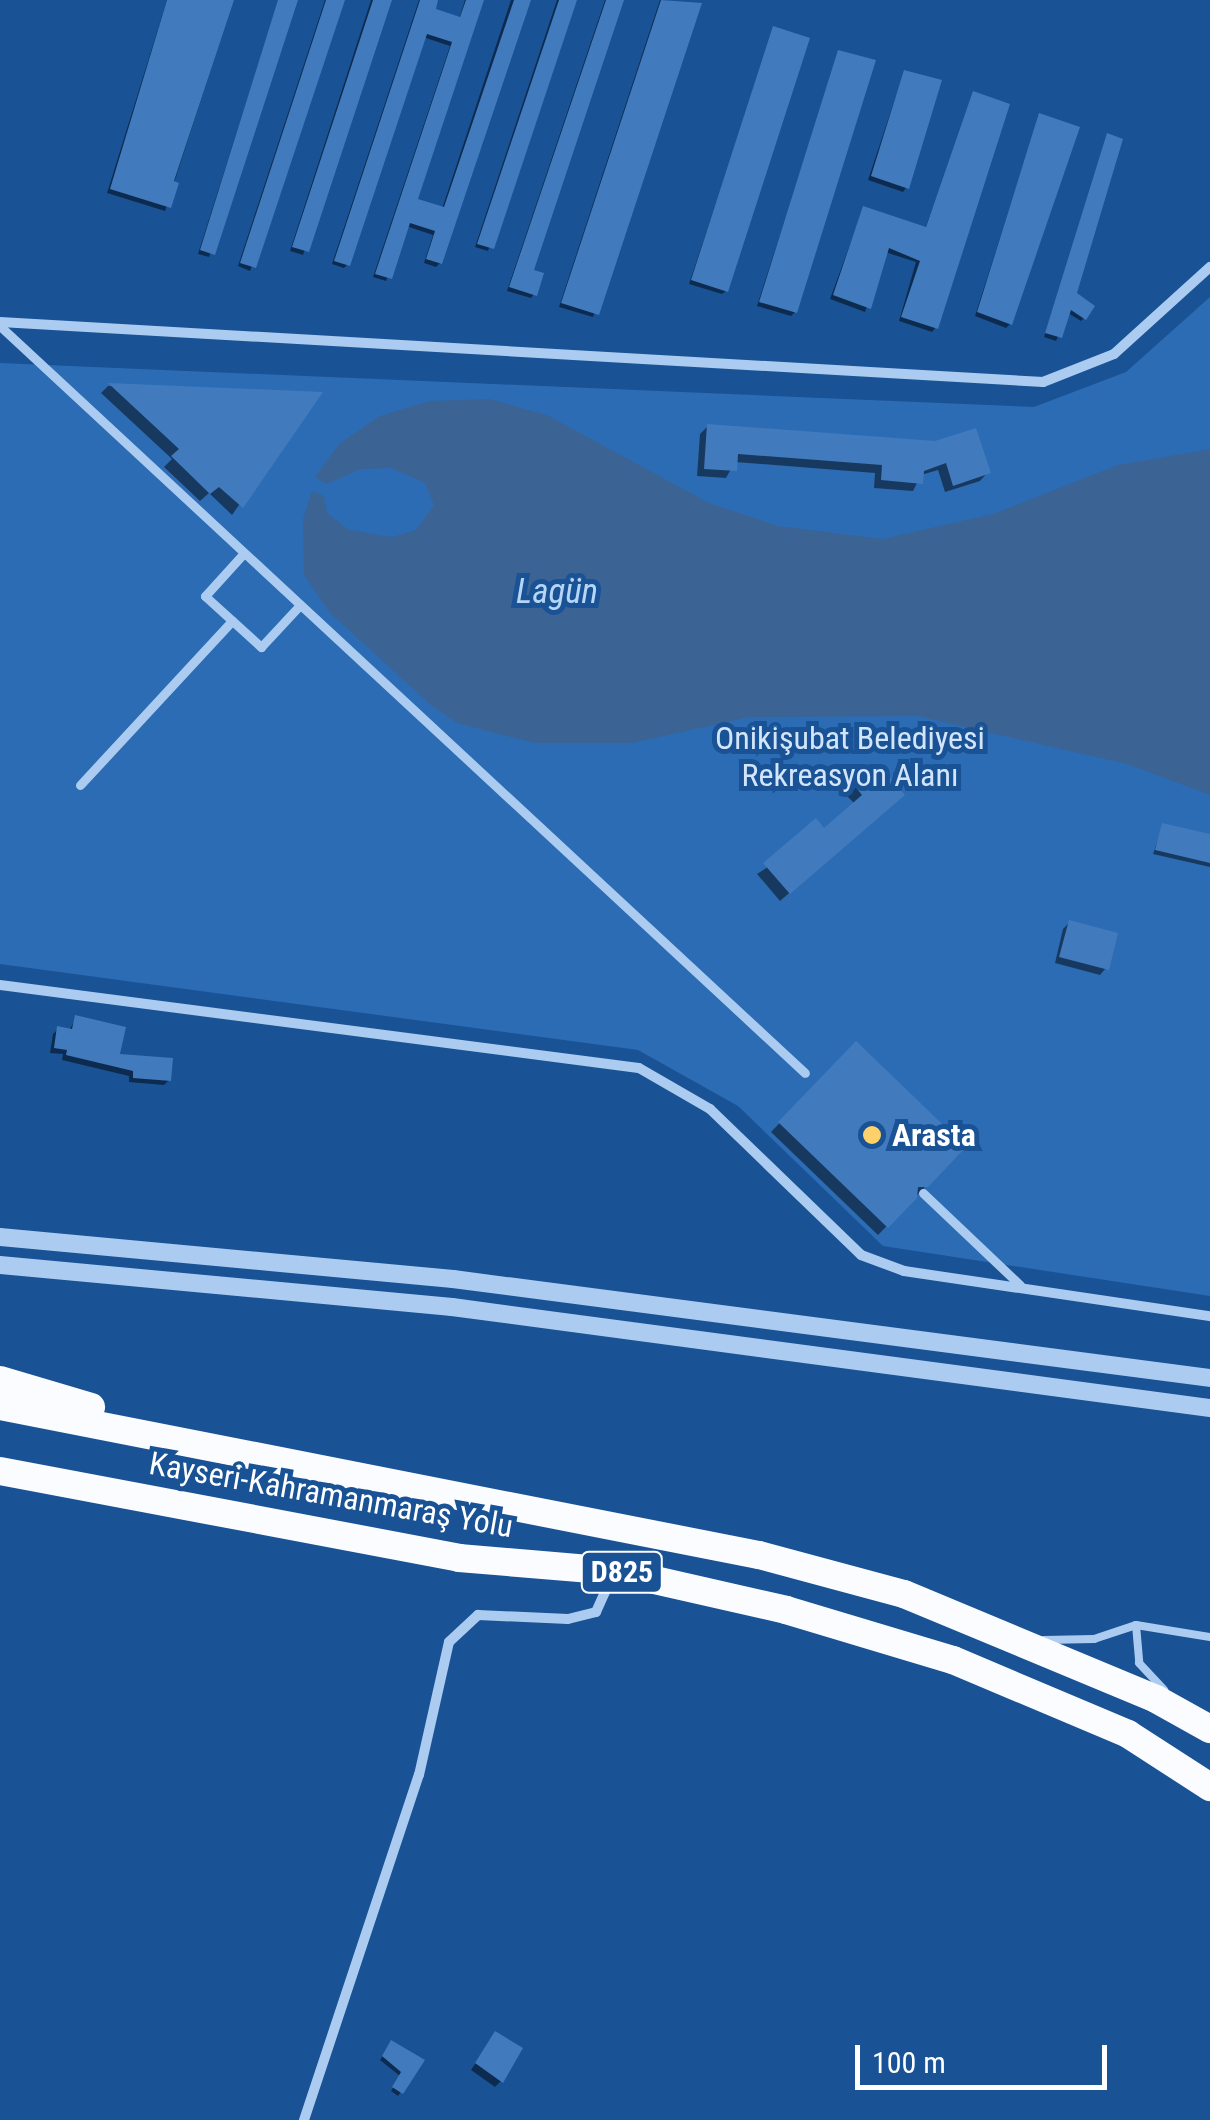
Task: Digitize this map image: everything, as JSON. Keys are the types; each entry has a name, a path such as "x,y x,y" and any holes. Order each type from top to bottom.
{"highway":[{"path":"0,1380 227,1448"},
{"name":"Kayseri-Kahramanmaraş Yolu","path":"0,1406 758,1555 904,1594 1183,1712 1210,1729"},
{"name":"Kayseri-Kahramanmaraş Yolu","path":"0,1470 459,1558 614,1571 786,1610 952,1660 1128,1734 1210,1787"},
{"path":"0,1486 105,1492"}],"street":[{"path":"0,324 1043,382 1114,354 1210,267"},
{"path":"0,324 805,1072"},
{"path":"244,553 205,596 261,647 300,604"},
{"path":"80,785 232,620"},
{"path":"0,985 639,1068 710,1109 862,1255 904,1271 1020,1285 1210,1316"},
{"path":"923,1193 1020,1285"},
{"path":"0,1237 452,1279 1210,1378"},
{"path":"0,1265 452,1307 1210,1408"},
{"path":"304,2120 418,1775 450,1642 478,1614 568,1619 596,1612 614,1571"}],"lane":[{"path":"1136,1625 1139,1663 1183,1712"},
{"path":"1012,1637 1069,1643 1136,1625 1210,1637"}],"green space":[{"name":"Onikişubat Belediyesi Rekreasyon Alanı","path":"1210,297 1210,1296 883,1246 738,1106 638,1050 0,964 0,363 1034,407 1126,372"}],"water":[{"name":"Lagün","path":"489,399 547,415 709,503 778,526 882,539 993,514 1118,465 1210,449 1210,795 1127,764 917,716 750,717 632,743 534,743 457,723 432,706 329,612 304,575 303,519 312,491 324,496 327,513 349,530 392,537 416,530 434,505 425,483 391,468 361,469 326,484 315,477 340,443 380,416 429,401"}],"building":[{"path":"167,0 234,0 174,181 179,183 171,208 110,189"},
{"path":"278,0 298,0 215,255 200,250"},
{"path":"326,0 345,0 256,268 240,263"},
{"path":"373,0 392,0 309,252 292,247"},
{"path":"420,0 438,0 436,9 460,17 466,0 484,0 418,199 444,207 514,0 531,0 442,264 426,259 435,231 410,223 392,279 375,274 452,42 427,34 350,266 334,261"},
{"path":"559,0 577,0 494,249 477,244"},
{"path":"606,0 624,0 534,270 544,273 537,296 509,287"},
{"path":"661,0 702,3 599,315 561,303"},
{"path":"773,26 810,38 728,292 691,280"},
{"path":"838,50 876,60 797,313 759,302"},
{"path":"904,70 942,80 909,189 871,176"},
{"path":"973,91 1010,104 938,329 901,317 920,261 889,248 871,309 833,295 863,206 926,227"},
{"path":"1039,113 1080,127 1012,325 977,312"},
{"path":"1107,133 1123,139 1077,293 1095,306 1086,320 1071,310 1062,338 1045,333"},
{"path":"108,383 323,392 243,508 219,487 210,494 171,456 179,449"},
{"path":"707,424 935,441 976,428 991,473 953,486 946,463 924,471 923,484 881,480 882,465 738,454 737,471 704,469"},
{"path":"879,764 905,795 790,894 763,863 816,818 824,828 862,795 854,785"},
{"path":"1162,823 1210,834 1210,863 1155,850"},
{"path":"1069,920 1118,933 1109,970 1059,957"},
{"path":"75,1015 126,1027 120,1054 173,1058 171,1081 133,1078 133,1071 66,1055 67,1050 54,1048 57,1026 72,1029"},
{"name":"Arasta","path":"856,1041 966,1147 928,1187 918,1187 917,1198 888,1228 778,1122"},
{"path":"495,2031 523,2048 503,2083 475,2063"},
{"path":"391,2040 425,2060 403,2094 392,2087 401,2072 382,2056"}],"place":[{"name":"Arasta","path":"872,1135"}]}
